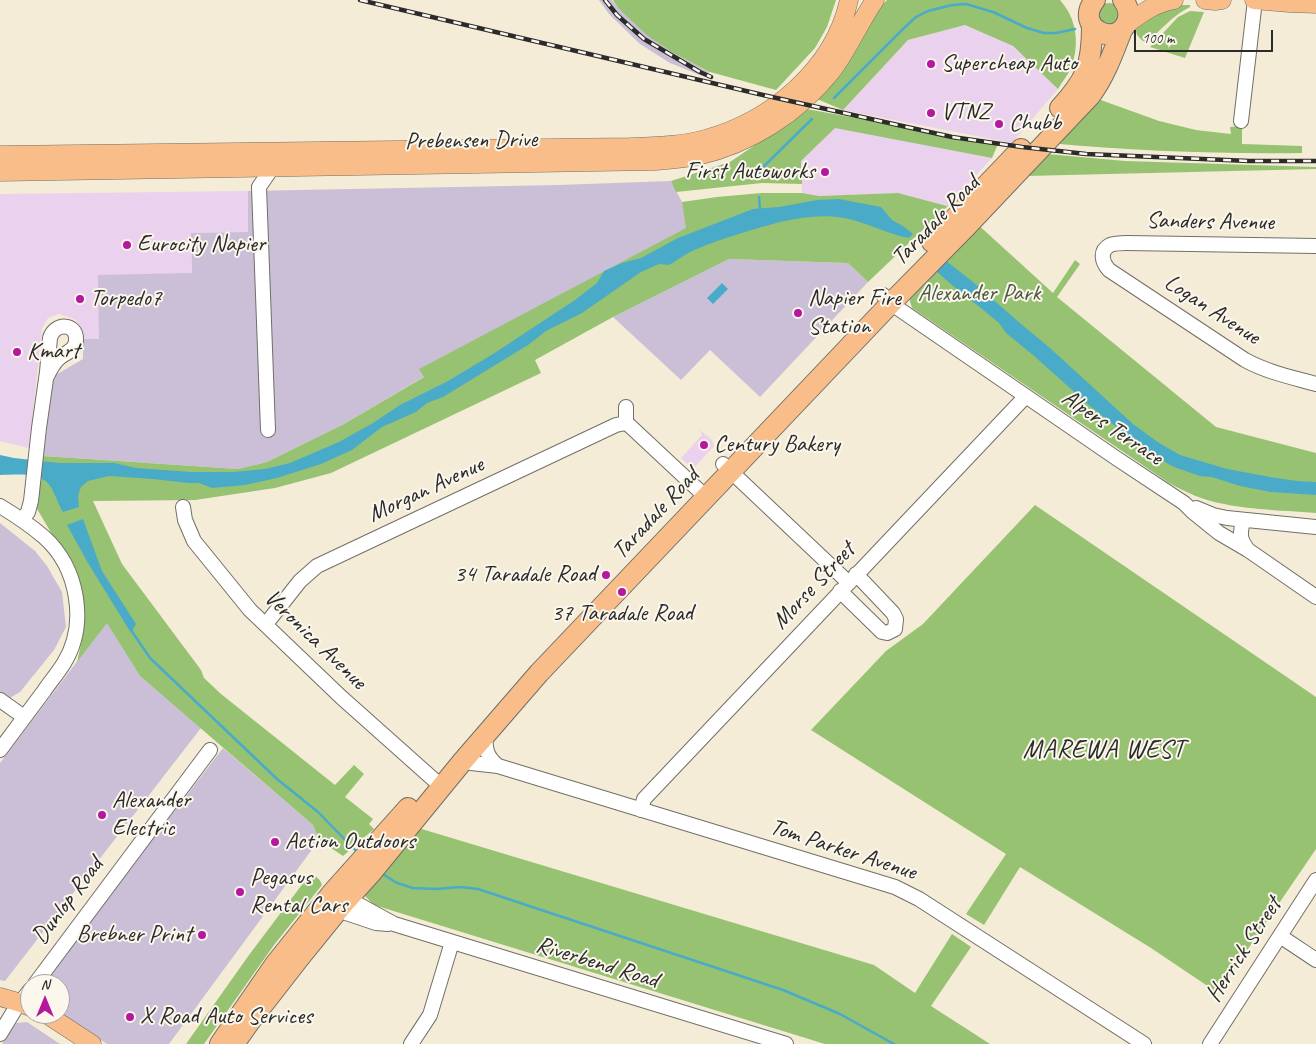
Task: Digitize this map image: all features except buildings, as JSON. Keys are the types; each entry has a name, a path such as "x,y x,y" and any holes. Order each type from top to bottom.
{"highway":[{"path":"1075,0 1091,23 1102,33 1106,34 1118,33 1124,27 1129,13 1123,0"},
{"name":"Taradale Road","path":"220,1044 276,963 366,868 437,783 476,728 534,665 702,494 887,299 1077,89 1090,61 1092,50 1091,23 1088,13 1094,0"},
{"name":"Taradale Road","path":"887,299 966,227 1090,96 1104,72 1124,27"},
{"name":"Taradale Road","path":"437,783 462,762 545,667 702,494"},
{"name":"Taradale Road","path":"234,1044 300,957 338,899"}],"main road":[{"name":"Prebensen Drive","path":"0,156 630,147 682,144 706,139 768,112 803,83 834,41 840,29 849,0"},
{"name":"Prebensen Drive","path":"0,172 656,161 680,159 712,152 749,139 802,103 831,71 875,0"},
{"path":"1124,27 1148,8 1174,0"},
{"path":"1205,0 1222,0"},
{"path":"1254,0 1316,4"},
{"path":"0,997 20,999"},
{"path":"61,1024 92,1044"}],"street":[{"path":"1241,121 1254,0"},
{"path":"241,168 259,187"},
{"path":"268,430 259,187 272,168"},
{"name":"Sanders Avenue","path":"1105,250 1112,245 1126,243 1316,246"},
{"name":"Logan Avenue","path":"1105,250 1102,256 1109,270 1245,360 1274,373 1316,384"},
{"name":"Alpers Terrace","path":"887,299 1184,503 1219,533 1248,550 1316,597"},
{"path":"22,520 28,512 31,501 38,428 47,376 51,334 62,326 70,328 76,338 74,346 53,364 47,376"},
{"path":"50,342 55,350 68,352"},
{"name":"Morse Street","path":"641,810 644,799 1026,396"},
{"path":"626,407 626,423 702,494"},
{"name":"Morgan Avenue","path":"266,624 300,581 318,566 607,429 626,423"},
{"path":"727,468 849,583"},
{"path":"1184,503 1213,515 1316,527"},
{"path":"0,506 44,537 63,560 73,584 78,612 75,638 65,663 0,750"},
{"name":"Veronica Avenue","path":"183,507 185,520 194,541 250,610 341,697 437,783"},
{"path":"1243,520 1240,534 1241,541 1248,550"},
{"path":"0,700 24,717"},
{"path":"485,736 487,754 498,766"},
{"name":"Dunlop Road","path":"42,974 210,750"},
{"name":"Tom Parker Avenue","path":"462,762 498,766 895,887 975,934 1144,1044"},
{"name":"Herrick Street","path":"1210,1044 1316,880"},
{"name":"Riverbend Road","path":"338,899 354,902 394,924 786,1044"},
{"path":"1280,936 1316,960"},
{"path":"410,1044 430,1015 452,942"},
{"path":"0,1034 20,1009"}],"shaded area":[{"path":"599,0 612,0 618,8 675,54 710,72 702,76 670,63 640,44 609,14"},
{"path":"965,25 1013,46 1058,89 1012,143 843,110 908,40"},
{"path":"835,127 992,158 947,206 898,193 819,196 802,193 801,161"},
{"path":"671,181 682,202 687,228 420,369 425,376 344,424 267,462 238,469 43,456 54,376 83,359 83,339 99,339 98,275 192,273 191,233 248,232 248,191"},
{"path":"248,191 248,232 191,233 192,273 99,339 83,339 82,330 76,320 59,314 48,318 42,328 29,448 0,441 0,194"},
{"path":"729,259 848,263 868,282 760,397 710,350 681,380 613,317"},
{"path":"700,430 712,440 714,446 693,469 681,458 702,435"},
{"path":"0,523 35,551 47,566 62,592 66,627 54,650 20,692 10,698 0,692"},
{"path":"107,622 140,676 201,728 5,981 0,980 0,763"},
{"path":"223,748 313,825 319,840 169,1044 107,1044 70,1020 70,974 49,974"},
{"path":"16,1023 30,1024 60,1044 2,1044"}],"green space":[{"path":"613,0 836,0 827,27 815,48 776,90 710,72 675,54 648,36 618,8"},
{"path":"887,0 1060,0 1070,15 1075,32 1074,59 1071,68 1058,89 1013,46 965,25 908,40 843,110 817,99 877,10"},
{"path":"1109,3 1119,10 1120,14 1113,24 1109,25 1099,18 1098,14 1105,4"},
{"path":"1178,5 1190,5 1190,7 1173,18 1149,41 1145,42 1139,38 1136,29 1142,21 1154,14"},
{"path":"1190,11 1204,12 1185,58 1150,47 1178,17"},
{"path":"1098,99 1159,121 1196,130 1231,134 1230,127 1242,126 1242,144 1302,146 1302,153 1175,151 1049,143"},
{"path":"801,108 998,144 992,158 835,128 801,161 802,184 762,183 676,192 671,181 730,162 767,137"},
{"path":"1047,154 1125,161 1316,167 1316,169 1026,176"},
{"path":"761,193 802,193 819,196 898,193 949,205 868,282 848,263 729,259 613,317 535,360 541,373 331,473 275,488 195,500 93,501 122,564 201,670 204,678 221,694 335,785 354,765 364,774 345,797 373,819 369,824 374,829 343,856 319,840 313,825 140,676 107,623 77,662 84,618 84,602 79,580 33,502 43,456 238,469 267,462 344,424 424,377 419,369 686,228 682,202"},
{"name":"Alexander Park","path":"975,222 1053,293 1075,260 1080,264 1057,297 1216,427 1316,453 1316,513 1260,509 1217,503 1191,494 1169,483 912,308 908,294"},
{"path":"1035,505 1316,697 1316,849 1218,993 1151,948 1020,867 984,925 966,914 1006,854 811,730 886,651 923,624"},
{"path":"415,827 874,965 915,993 952,934 971,947 931,1006 990,1044 825,1044 374,905 365,896 364,887"},
{"path":"310,875 318,878 322,885 274,945 204,1044 186,1044 249,955"}],"water":[{"path":"839,199 881,207 892,220 913,234 909,238 844,218 818,216 779,222 704,246 669,265 659,264 641,272 582,313 546,331 528,345 443,397 427,403 416,412 382,427 352,450 321,464 277,478 245,485 212,488 199,483 109,476 88,481 81,487 78,496 79,507 63,512 52,489 42,479 29,475 0,475 0,455 59,463 114,463 136,468 191,472 233,472 265,469 290,463 339,442 400,405 448,381 493,354 575,300 597,283 604,271 622,263 641,258 678,238 753,209 779,207 817,200"},
{"path":"945,260 1050,348 1133,424 1159,443 1180,455 1227,469 1297,481 1316,482 1316,495 1271,492 1240,486 1174,467 1150,454 1090,406 1006,333 999,323 936,271"},
{"path":"722,283 728,289 713,304 707,298"},
{"path":"83,519 102,571 136,624 131,633 67,525"}],"waterway":[{"path":"834,98 904,28 916,17 928,11 952,5 966,4 993,12 1027,28 1044,33 1056,33 1075,29"},
{"path":"758,178 760,170 812,119"},
{"path":"759,197 760,210"},
{"path":"131,630 150,658 277,779 318,812 358,853"},
{"path":"381,873 397,883 413,888 460,887 478,889 783,990 840,1014 894,1044"}],"railway":[{"path":"360,0 763,95 952,137 1086,154 1249,161 1316,161"},
{"path":"605,0 617,15 644,39 711,77"}],"place":[{"name":"Supercheap Auto","path":"931,64"},
{"name":"VTNZ","path":"931,113"},
{"name":"Chubb","path":"999,124"},
{"name":"First Autoworks","path":"825,172"},
{"name":"Eurocity Napier","path":"127,245"},
{"name":"Torpedo7","path":"80,299"},
{"name":"Napier Fire Station","path":"798,313"},
{"name":"Kmart","path":"17,352"},
{"name":"Century Bakery","path":"704,445"},
{"name":"34 Taradale Road","path":"606,575"},
{"name":"37 Taradale Road","path":"622,592"},
{"name":"Alexander Electric","path":"102,815"},
{"name":"Action Outdoors","path":"275,842"},
{"name":"Pegasus Rental Cars","path":"240,892"},
{"name":"Brebner Print","path":"202,935"},
{"name":"X Road Auto Services","path":"130,1017"}],"district":[{"name":"MAREWA WEST","path":"1104,750"}]}
